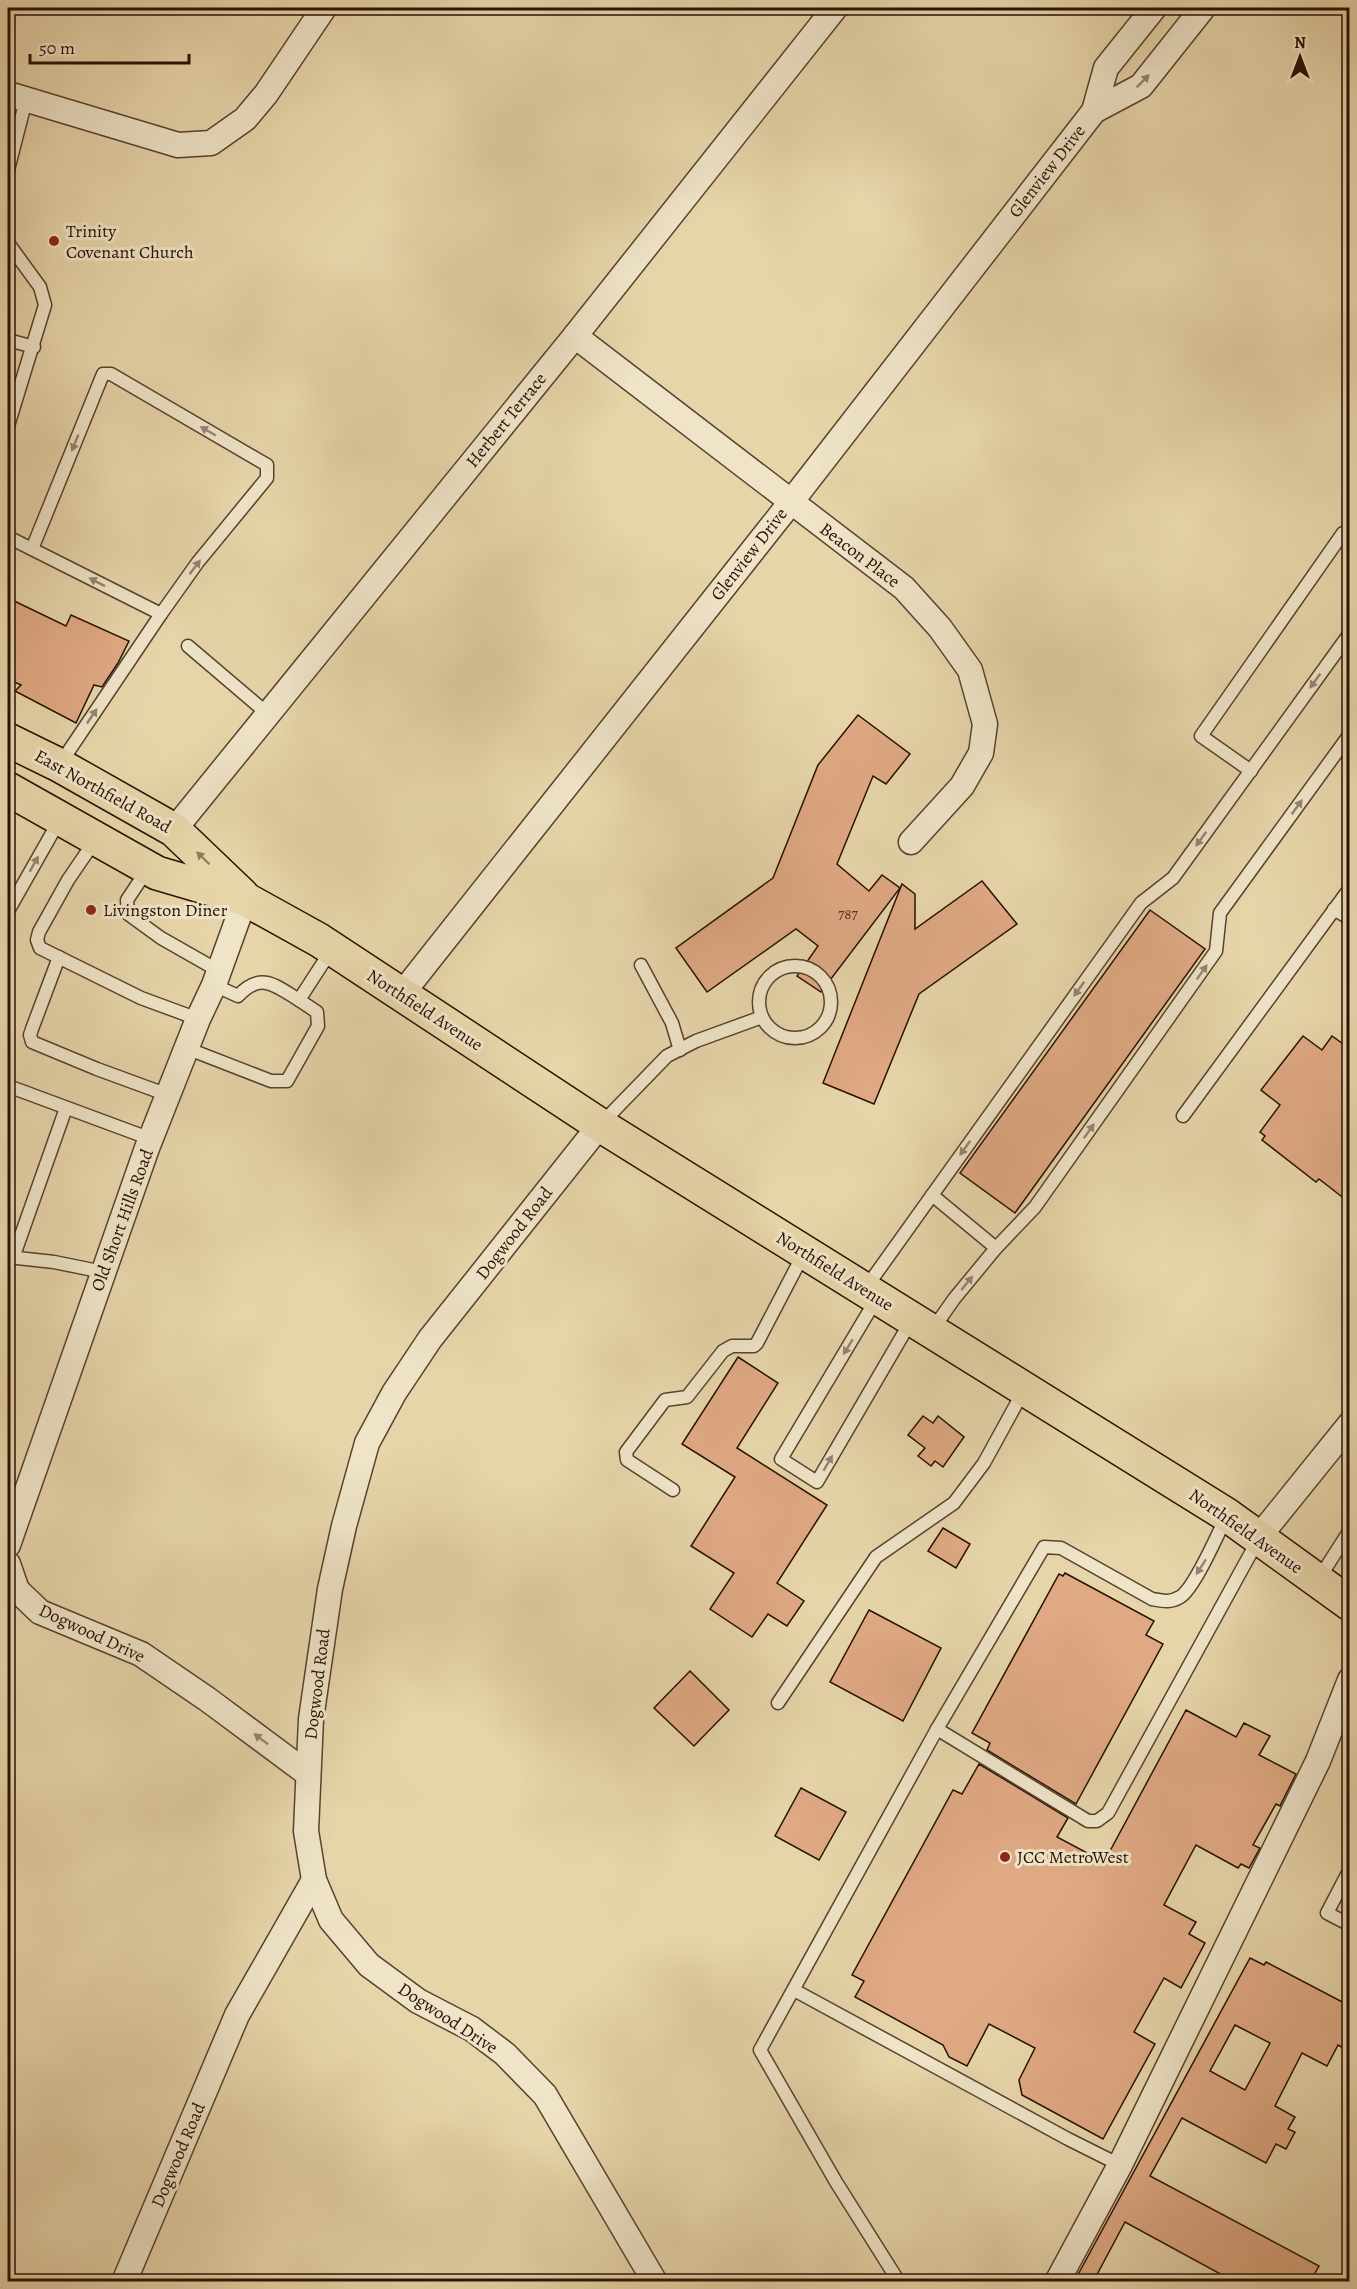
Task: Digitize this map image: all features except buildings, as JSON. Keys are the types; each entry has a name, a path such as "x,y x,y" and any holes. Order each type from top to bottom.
{"main road":[{"name":"East Northfield Road","path":"8,740 59,765 174,830 245,898"},
{"path":"16,793 46,791 148,847 174,830"},
{"name":"East Northfield Road","path":"16,793 158,873 245,898 326,944"},
{"name":"Northfield Avenue","path":"326,944 600,1125 1227,1515 1350,1604"}],"street":[{"path":"17,97 178,145 212,143 245,119 266,94 324,8"},
{"name":"Herbert Terrace","path":"174,830 575,336 835,8"},
{"name":"Glenview Drive","path":"400,994 790,502 1094,111 1106,68 1154,8"},
{"name":"Glenview Drive","path":"1094,111 1141,86 1203,8"},
{"name":"Beacon Place","path":"575,336 904,588 940,628 970,670 985,724 981,753 962,786 911,842"},
{"name":"Old Short Hills Road","path":"8,1545 151,1139 216,978 245,898"},
{"name":"Dogwood Road","path":"124,2282 237,2015 314,1880 306,1831 312,1719 330,1589 344,1526 367,1443 394,1393 430,1340 600,1125"},
{"path":"1258,1539 1350,1424"},
{"name":"Dogwood Drive","path":"8,1564 17,1590 40,1612 141,1654 207,1699 308,1774"},
{"path":"1057,2282 1120,2165 1318,1761 1350,1680"},
{"name":"Dogwood Drive","path":"314,1880 331,1920 369,1965 418,2001 472,2029 505,2054 545,2096 655,2282"}],"lane":[{"path":"8,170 17,97"},
{"path":"8,243 44,296 45,305 8,426"},
{"path":"8,340 34,347"},
{"path":"32,549 104,374 111,374 267,465 267,478 198,562 59,765"},
{"path":"1251,771 1202,736 1343,533 1350,537"},
{"path":"8,537 161,614"},
{"path":"1350,633 1173,878 1141,903 932,1195 871,1293 781,1459 817,1482 923,1324 954,1299 996,1248 1035,1207 1216,951 1220,913 1350,734"},
{"path":"188,646 268,714"},
{"path":"8,911 60,818"},
{"path":"96,838 68,880 39,932 37,940 40,948 141,998 198,1019"},
{"path":"148,868 127,900 128,914 238,996 245,988 259,982 271,982 317,1012 318,1026 287,1081 271,1081 186,1048"},
{"path":"1183,1116 1350,888"},
{"path":"1334,909 1350,920"},
{"path":"299,1000 326,944"},
{"path":"59,957 30,1035 32,1042 168,1095"},
{"path":"641,965 672,1023 680,1050"},
{"path":"784,967 808,968 819,974 827,983 832,1006 829,1017 813,1035 789,1038 778,1035 769,1028 762,1017 759,1006 760,993 765,982 773,973 784,967"},
{"path":"600,1125 667,1056 696,1041 762,1017"},
{"path":"8,1086 151,1139"},
{"path":"66,1108 10,1257 54,1262 103,1272"},
{"path":"932,1195 996,1248"},
{"path":"673,1490 627,1460 626,1452 665,1400 687,1397 723,1351 732,1347 754,1346 757,1343 804,1252"},
{"path":"778,1703 876,1557 954,1503 984,1463 1025,1389"},
{"path":"899,2282 836,2182 760,2050 937,1729 1044,1547 1061,1548 1152,1599 1167,1602 1182,1596 1207,1558 1227,1515"},
{"path":"1317,1581 1350,1530"},
{"path":"937,1729 1088,1821 1097,1821 1108,1813 1258,1539"},
{"path":"1350,1869 1327,1913 1350,1925"},
{"path":"794,1990 1120,2165"}],"place":[{"name":"Trinity Covenant Church","path":"54,241"},
{"name":"Livingston Diner","path":"91,910"},
{"name":"JCC MetroWest","path":"1005,1857"}]}
